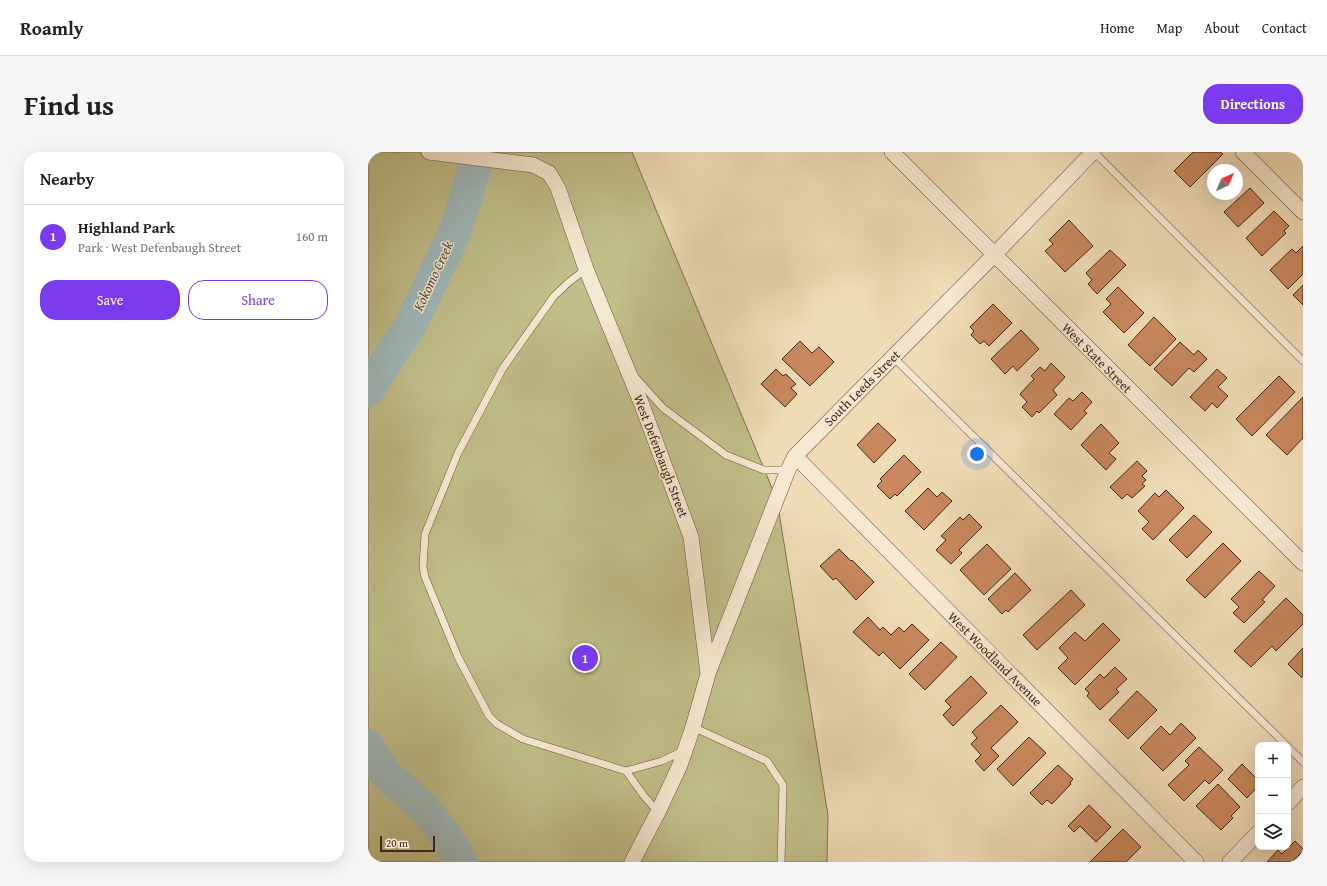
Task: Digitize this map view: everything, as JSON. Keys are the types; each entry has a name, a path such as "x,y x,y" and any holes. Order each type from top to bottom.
{"street":[{"name":"West Defenbaugh Street","path":"429,152 533,165 549,173 558,188 586,269 642,405 691,537 708,674 693,727 680,765 632,862"},
{"name":"West State Street","path":"892,152 1303,563"},
{"name":"South Leeds Street","path":"708,674 788,470 795,456 994,255 1093,152"},
{"path":"1243,152 1303,212"},
{"name":"West Woodland Avenue","path":"795,456 1196,862"},
{"path":"1291,800 1303,787"},
{"path":"1230,862 1255,836"}],"lane":[{"path":"1093,152 1303,361"},
{"path":"586,269 554,296 503,368 458,453 425,534 423,567 425,577 458,657 490,716 497,724 523,739 626,770 662,761 686,749"},
{"path":"893,357 1283,742"},
{"path":"625,366 662,408 726,455 764,470 788,470"},
{"path":"693,727 767,761 783,785 781,862"},
{"path":"1291,750 1303,762"},
{"path":"626,770 644,796 658,812"}],"shaded area":[{"path":"368,152 632,152 777,500 828,815 827,862 368,862"}],"building":[{"path":"1193,152 1220,152 1223,154 1213,164 1207,164 1207,170 1190,187 1174,171"},
{"path":"1250,188 1264,203 1238,227 1224,212 1237,200 1243,200 1243,194"},
{"path":"1274,211 1289,226 1284,231 1286,233 1262,256 1246,238"},
{"path":"1069,220 1093,246 1065,272 1045,251 1053,244 1049,240"},
{"path":"1303,246 1303,274 1288,289 1270,270 1292,249 1296,253"},
{"path":"1110,250 1126,265 1097,294 1088,284 1092,280 1086,273"},
{"path":"1303,285 1303,305 1293,295"},
{"path":"1118,287 1144,313 1124,333 1103,312 1111,304 1106,299"},
{"path":"993,304 1012,323 989,346 984,341 980,344 971,335 974,331 970,327"},
{"path":"1154,317 1176,339 1150,366 1128,345"},
{"path":"1021,330 1039,349 1017,371 1013,366 1005,374 991,359"},
{"path":"800,341 812,353 819,347 834,362 810,386 782,359"},
{"path":"1180,342 1194,355 1198,350 1207,359 1194,372 1189,368 1172,386 1154,369"},
{"path":"1051,363 1065,377 1053,390 1057,395 1039,413 1037,411 1032,417 1022,407 1027,402 1020,394 1034,379 1031,376 1040,367 1045,371"},
{"path":"776,369 783,376 786,374 796,384 791,388 797,394 785,407 761,384"},
{"path":"1217,369 1227,378 1218,387 1228,396 1217,408 1212,403 1205,411 1190,397"},
{"path":"1279,376 1295,392 1252,436 1236,419"},
{"path":"1082,392 1092,402 1084,411 1087,413 1071,430 1054,414 1069,398 1073,401"},
{"path":"1303,397 1303,438 1287,455 1266,435"},
{"path":"878,423 896,440 874,463 857,445"},
{"path":"1101,424 1119,443 1109,453 1116,459 1106,470 1081,445"},
{"path":"904,455 921,472 897,496 895,494 890,499 877,486 882,481 880,479"},
{"path":"1137,461 1147,471 1142,476 1146,480 1142,484 1145,486 1132,498 1127,494 1122,499 1110,487"},
{"path":"928,488 937,497 942,492 952,501 924,530 905,511"},
{"path":"1166,490 1184,508 1153,540 1142,529 1149,522 1138,511 1155,493 1159,497"},
{"path":"969,514 982,527 959,550 962,553 951,564 936,550 946,540 941,536 960,517 963,520"},
{"path":"1194,515 1212,532 1187,558 1169,540"},
{"path":"1223,543 1241,561 1205,598 1186,580"},
{"path":"987,544 1011,569 984,595 960,570"},
{"path":"839,549 874,582 856,600 836,578 833,580 820,566"},
{"path":"1259,571 1275,586 1262,600 1265,602 1244,623 1233,613 1239,607 1231,599"},
{"path":"1015,573 1031,590 1008,612 1006,610 1002,614 988,599"},
{"path":"1071,590 1085,605 1037,650 1023,635"},
{"path":"1286,598 1303,615 1303,624 1276,651 1272,646 1251,667 1234,651"},
{"path":"868,617 880,630 883,627 891,635 899,627 904,632 912,624 929,640 900,669 883,652 879,656 853,632"},
{"path":"1103,623 1120,640 1075,685 1058,668 1068,658 1059,648 1075,632 1085,641"},
{"path":"941,642 957,657 925,690 909,674"},
{"path":"1303,648 1303,677 1301,677 1288,664"},
{"path":"1115,667 1127,679 1116,689 1119,692 1100,710 1087,696 1089,693 1085,689 1100,674 1104,678"},
{"path":"971,676 987,693 953,726 943,715 951,707 945,701"},
{"path":"1137,691 1157,710 1128,739 1109,720"},
{"path":"1001,705 1018,722 991,748 999,756 984,771 975,761 981,755 971,744 977,738 972,732"},
{"path":"1181,723 1196,738 1163,771 1140,748 1161,726 1170,735"},
{"path":"1029,737 1046,753 1013,786 997,769"},
{"path":"1199,747 1223,770 1209,784 1205,780 1184,801 1168,785 1189,765 1185,761"},
{"path":"1242,764 1255,777 1255,789 1247,798 1228,779"},
{"path":"1058,765 1073,779 1070,783 1071,784 1052,804 1047,800 1042,805 1030,793"},
{"path":"1218,784 1240,807 1231,816 1233,818 1221,830 1196,806"},
{"path":"1089,805 1111,827 1096,842 1080,826 1074,832 1068,826"},
{"path":"1123,829 1141,847 1126,862 1090,862"},
{"path":"1295,841 1303,849 1303,851 1292,862 1267,862 1278,850 1282,854 1286,850 1291,850 1291,845"}],"waterway":[{"name":"Kokomo Creek","path":"368,391 409,328 455,232 479,152"},
{"name":"Kokomo Creek","path":"368,746 373,756 386,773 435,821 461,862"}],"place":[{"name":"Highland Park","path":"585,658"}]}
